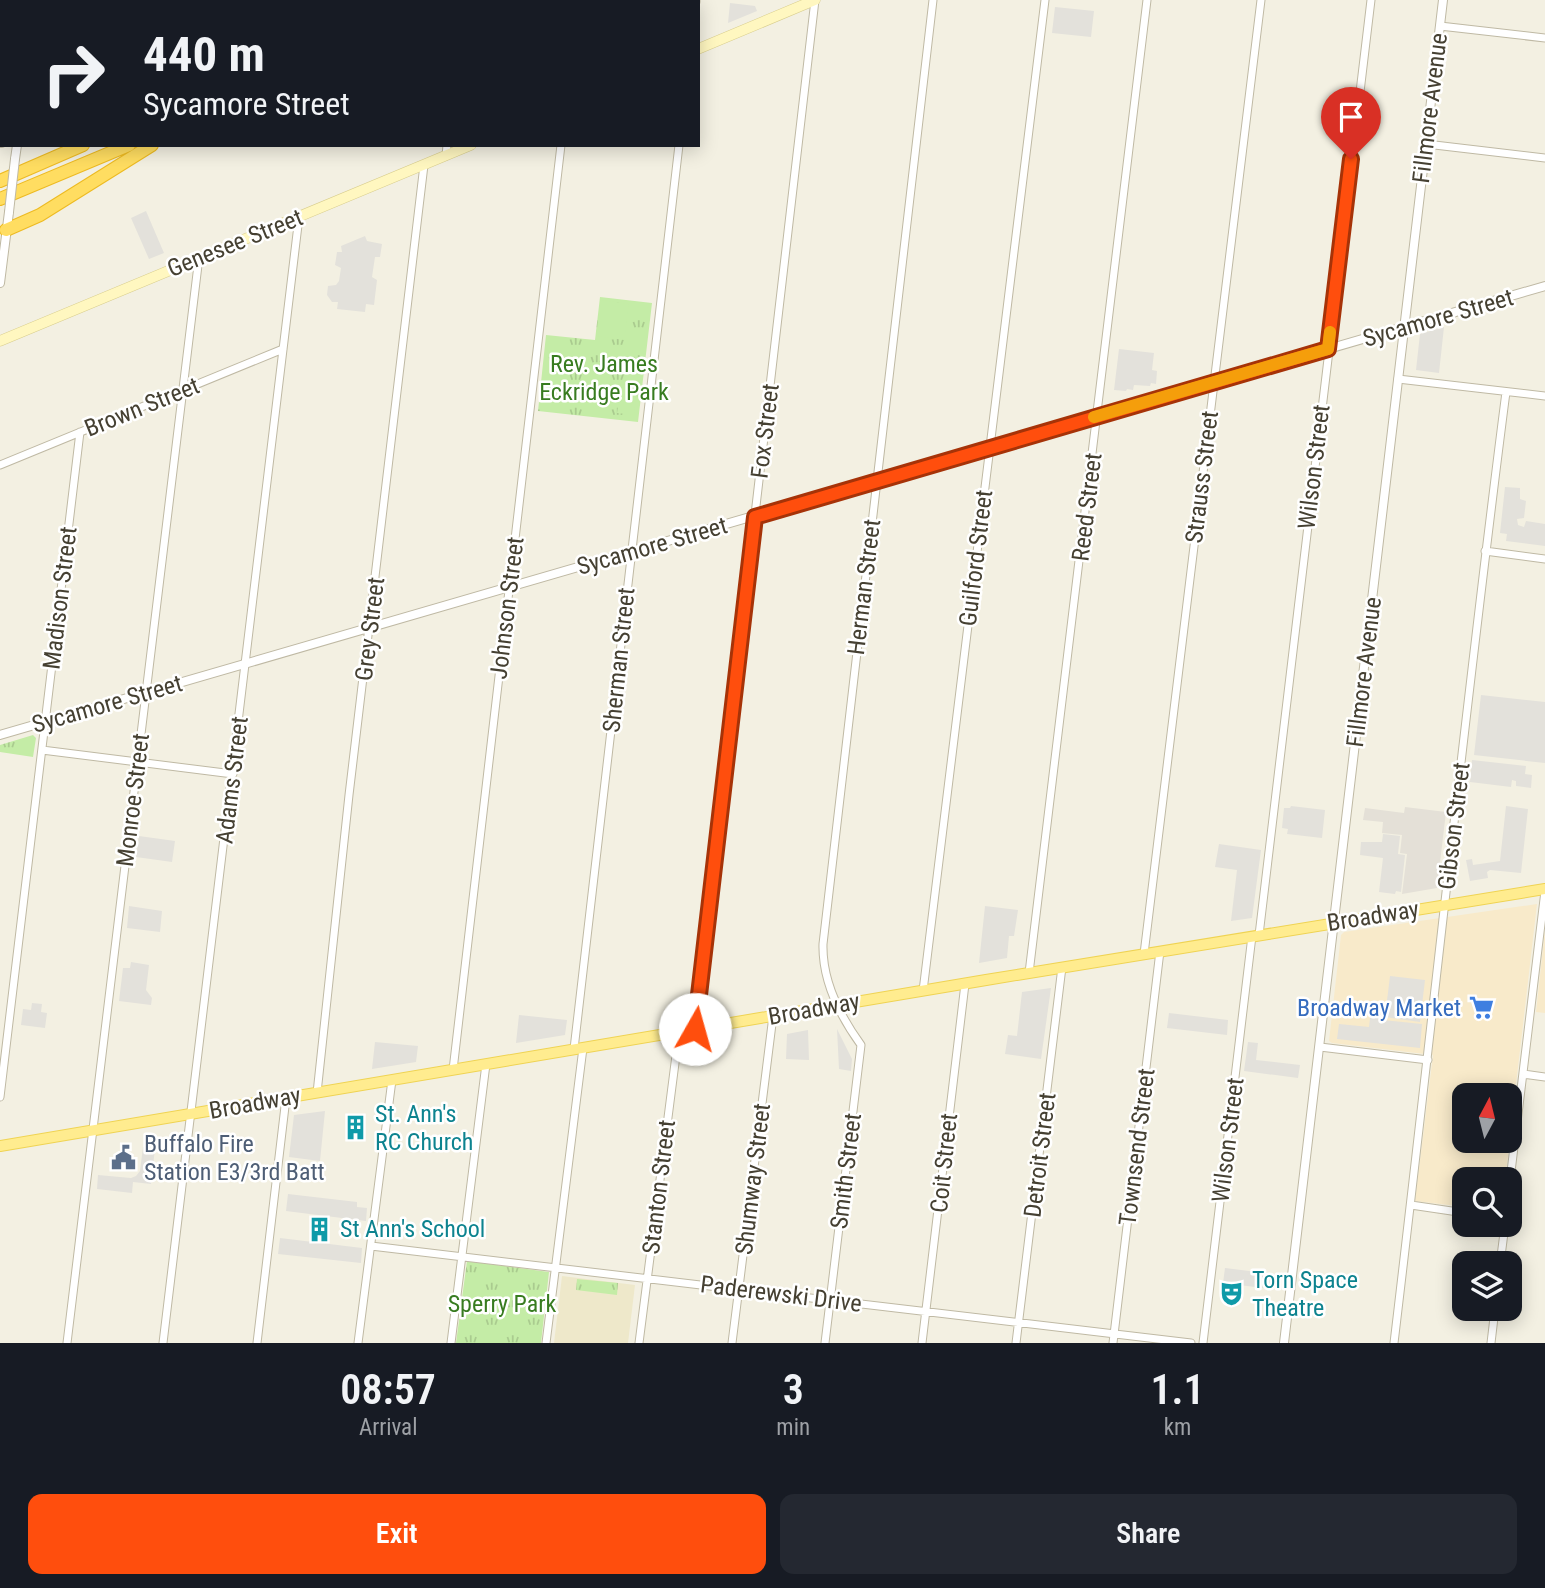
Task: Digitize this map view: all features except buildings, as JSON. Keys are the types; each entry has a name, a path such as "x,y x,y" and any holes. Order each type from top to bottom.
{"highway":[{"path":"0,181 78,147"},
{"path":"0,199 124,147"},
{"path":"3,231 40,215 149,147"}],"main road":[{"path":"700,48 815,0"},
{"name":"Genesee Street","path":"0,341 424,165 447,151"},
{"name":"Broadway","path":"0,1146 923,990 1444,904 1545,890"}],"street":[{"name":"Fox Street","path":"695,1029 815,0"},
{"name":"Herman Street","path":"837,1005 825,967 823,944 933,0"},
{"name":"Guilford Street","path":"923,990 1045,0"},
{"name":"Reed Street","path":"1029,973 1147,0"},
{"name":"Strauss Street","path":"1144,954 1261,0"},
{"name":"Wilson Street","path":"1203,1343 1371,0"},
{"name":"Fillmore Avenue","path":"1284,1343 1443,0"},
{"path":"1440,26 1545,38"},
{"path":"1426,144 1545,158"},
{"path":"0,284 3,231 9,212 17,147"},
{"name":"Johnson Street","path":"453,1070 561,147"},
{"name":"Sherman Street","path":"546,1343 630,553 679,147"},
{"name":"Grey Street","path":"317,1093 424,165"},
{"name":"Adams Street","path":"163,1343 299,217"},
{"name":"Monroe Street","path":"67,1343 199,257"},
{"name":"Sycamore Street","path":"0,735 1545,286"},
{"name":"Brown Street","path":"0,465 284,349"},
{"path":"1398,379 1545,396"},
{"name":"Gibson Street","path":"1394,1343 1485,551 1506,392"},
{"name":"Madison Street","path":"0,1097 80,432"},
{"path":"1485,551 1545,559"},
{"path":"42,750 233,774"},
{"path":"1512,1167 1545,890"},
{"name":"Townsend Street","path":"1113,1343 1160,951"},
{"name":"Detroit Street","path":"1016,1343 1062,967"},
{"name":"Coit Street","path":"922,1343 965,984"},
{"name":"Smith Street","path":"825,1343 861,1045 844,1021 837,1005"},
{"name":"Shumway Street","path":"732,1343 774,1016"},
{"name":"Stanton Street","path":"639,1343 678,1032"},
{"path":"1320,1047 1428,1060"},
{"path":"451,1343 486,1064"},
{"path":"1523,1074 1545,1077"},
{"path":"358,1343 392,1080"},
{"path":"257,1343 286,1098"},
{"path":"1410,1205 1452,1211"},
{"name":"Paderewski Drive","path":"370,1245 1191,1343"},
{"path":"1490,1343 1493,1321"}],"shaded area":[{"path":"730,3 755,6 757,11 728,23"},
{"path":"1055,7 1094,11 1091,37 1052,33"},
{"path":"146,211 164,253 149,259 131,218"},
{"path":"365,236 367,241 382,244 380,257 375,257 372,277 377,280 374,305 366,304 365,312 337,309 338,302 332,302 327,295 328,286 336,285 339,281 341,268 335,265 337,252 342,252 341,246"},
{"path":"1444,327 1439,373 1416,370 1420,334"},
{"path":"1119,349 1154,353 1152,370 1157,371 1156,384 1134,385 1133,390 1126,391 1114,390"},
{"path":"1505,487 1520,488 1520,499 1526,501 1524,518 1517,519 1518,525 1524,527 1526,521 1545,524 1545,546 1506,541 1507,534 1500,533"},
{"path":"1481,695 1545,702 1545,763 1474,755"},
{"path":"1472,760 1526,766 1525,774 1532,775 1531,788 1516,786 1516,781 1512,780 1511,787 1470,782"},
{"path":"1291,806 1325,810 1322,838 1287,834 1288,829 1282,828 1284,808"},
{"path":"1506,806 1528,809 1521,873 1490,870 1487,872 1488,878 1470,881 1466,860 1472,859 1473,865 1500,861"},
{"path":"1405,807 1446,812 1437,888 1402,894 1407,854 1400,853 1402,835 1382,833 1383,822 1363,820 1365,808 1404,813"},
{"path":"1383,834 1400,836 1398,854 1405,855 1401,892 1396,891 1395,894 1379,892 1383,858 1360,855 1361,842 1382,842"},
{"path":"139,836 175,841 172,862 136,857"},
{"path":"1219,844 1261,850 1252,918 1231,921 1237,870 1215,867"},
{"path":"1537,904 1516,1083 1452,1083 1452,1153 1508,1153 1507,1167 1452,1167 1452,1205 1415,1201 1433,1055 1329,1041 1341,935 1344,932"},
{"path":"129,906 162,911 160,932 127,928"},
{"path":"985,906 1018,910 1014,936 1009,936 1007,958 979,963"},
{"path":"1545,930 1545,1013 1536,1012"},
{"path":"131,962 149,965 146,990 152,998 151,1005 119,1001 123,968 130,968"},
{"path":"1390,976 1425,980 1420,1022 1385,1017"},
{"path":"1051,988 1041,1059 1005,1054 1008,1035 1017,1036 1022,992"},
{"path":"32,1003 42,1004 41,1012 47,1013 45,1028 21,1025 23,1009 31,1010"},
{"path":"1371,1010 1384,1011 1383,1020 1422,1024 1420,1048 1337,1039 1339,1024 1369,1027"},
{"path":"1169,1013 1228,1020 1227,1035 1167,1028"},
{"path":"519,1015 567,1020 565,1035 516,1043"},
{"path":"837,1029 852,1059 851,1071 839,1069"},
{"path":"808,1030 809,1060 786,1059 787,1034"},
{"path":"375,1042 418,1046 416,1062 372,1069"},
{"path":"1248,1042 1258,1043 1256,1060 1300,1065 1298,1078 1244,1071"},
{"path":"325,1111 320,1161 289,1157 294,1115"},
{"path":"143,1147 155,1148 151,1184 133,1182 132,1193 97,1189 98,1175 131,1178 136,1176 140,1171"},
{"path":"288,1194 357,1202 357,1207 367,1208 366,1221 286,1211"},
{"path":"280,1238 362,1248 361,1263 278,1254"},
{"path":"1225,1268 1273,1274 1271,1289 1223,1283"},
{"path":"562,1276 635,1285 628,1343 554,1343"}],"green space":[{"name":"Rev. James Eckridge Park","path":"600,297 652,303 638,422 538,411 546,335 595,340"},
{"path":"601,300 629,304 624,340 596,336"},
{"path":"621,387 637,389 634,415 617,413"},
{"path":"33,735 36,738 33,757 0,752 0,745"},
{"name":"Sperry Park","path":"467,1261 549,1272 541,1343 456,1343"},
{"path":"577,1279 618,1283 617,1295 576,1290"}],"slow traffic":[{"path":"1094,417 1328,349 1330,332"}],"place":[{"name":"Broadway Market","path":"1481,1008"},
{"name":"St. Ann's RC Church","path":"355,1128"},
{"name":"Buffalo Fire Station E3/3rd Batt","path":"124,1158"},
{"name":"St Ann's School","path":"320,1229"},
{"name":"Torn Space Theatre","path":"1232,1294"}],"route":[{"path":"695,1029 755,517 1328,349 1351,159"}]}
